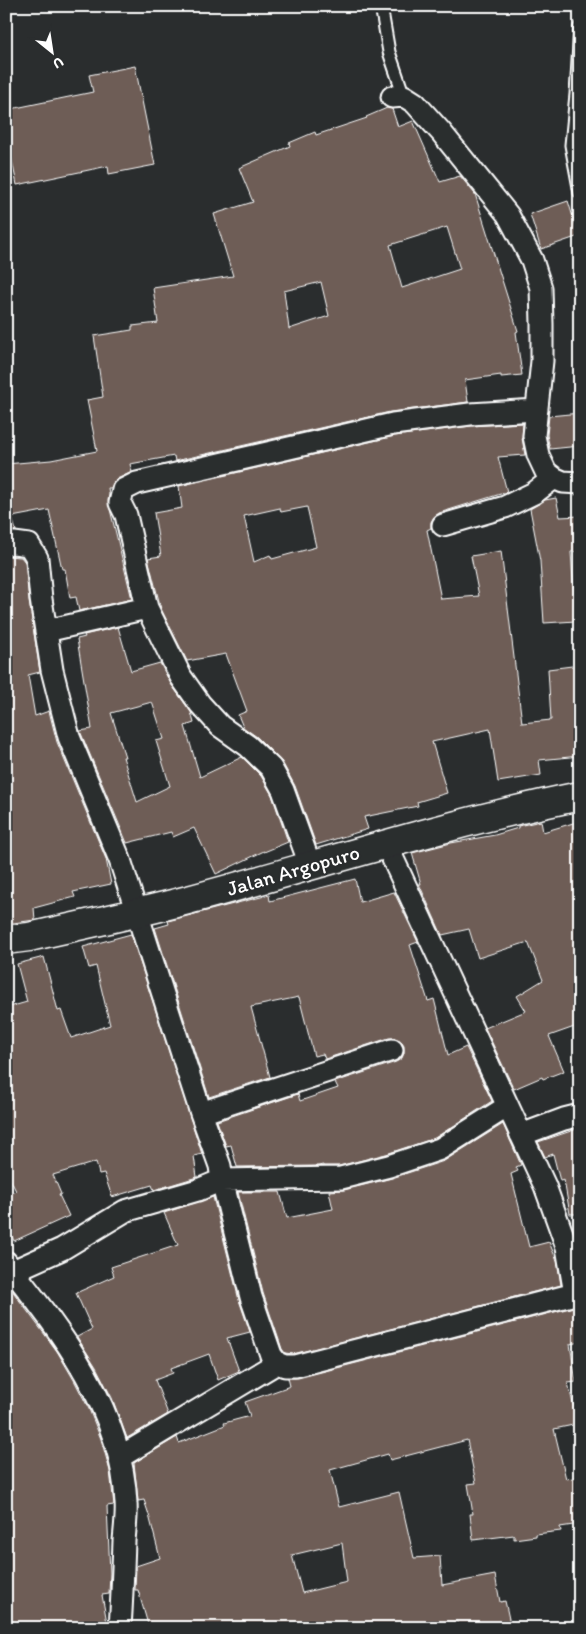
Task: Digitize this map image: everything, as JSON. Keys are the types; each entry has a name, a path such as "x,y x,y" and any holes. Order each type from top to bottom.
{"street":[{"path":"398,97 415,103 486,187 508,215 532,260 541,288 542,361 534,436 538,454 546,472 564,482 580,483"},
{"path":"310,866 283,790 271,768 248,746 220,726 200,704 181,677 147,608 126,515 120,503 123,490 137,483 393,424 470,414 537,410"},
{"path":"443,525 505,507 534,493 554,478"},
{"path":"6,544 29,545 36,558 52,670 69,737 120,860 220,1166 251,1297 271,1355 278,1363 285,1366 295,1366 577,1295 567,1247 545,1186 386,844"},
{"path":"46,631 147,608"},
{"name":"Jalan Argopuro","path":"6,940 30,937 187,900 386,844 536,805 580,796"},
{"path":"202,1113 392,1050"},
{"path":"120,1628 126,1503 120,1457 87,1375 48,1316 9,1271 62,1249 125,1211 198,1190 222,1180 341,1178 389,1166 440,1149 508,1106"},
{"path":"521,1135 580,1115"},
{"path":"120,1457 278,1363"}],"lane":[{"path":"381,6 398,97"},
{"path":"580,27 578,94 571,145 580,193"}],"building":[{"path":"135,66 155,165 109,174 108,166 17,185 6,131 6,110 93,92 89,75"},
{"path":"387,108 392,109 398,127 413,121 440,182 460,176 475,194 518,331 516,332 522,375 501,377 501,375 465,380 468,402 390,412 175,461 174,456 130,464 132,472 117,479 111,488 108,488 108,501 132,599 79,611 76,597 70,598 65,569 62,569 49,510 12,517 16,531 6,531 6,464 51,460 97,451 87,400 103,397 94,336 132,330 132,326 158,323 153,288 233,276 214,214 253,202 239,168 290,146 289,143 315,132 316,135","holes":["447,227 460,269 402,288 390,245","321,282 329,316 289,329 284,291"]},
{"path":"568,201 579,236 541,249 530,214"},
{"path":"580,413 580,446 550,449 547,435 549,416"},
{"path":"523,423 522,438 525,455 498,457 507,492 439,513 431,522 431,528 427,530 441,599 479,596 471,556 501,551 522,723 551,720 548,669 580,665 580,698 575,698 580,756 539,760 541,775 498,782 490,729 432,742 447,793 417,802 418,806 364,817 368,829 316,845 295,786 282,762 257,737 243,727 238,715 247,711 226,654 187,661 161,609 148,558 161,556 154,513 182,508 179,486 395,436 471,426","holes":["307,507 316,547 272,559 270,555 254,562 244,516 280,508 281,512"]},
{"path":"556,498 560,517 580,516 580,551 571,552 576,621 544,623 540,561 530,509 545,500"},
{"path":"6,556 21,557 25,562 40,672 28,675 35,716 49,711 57,742 106,859 111,884 73,892 75,897 34,908 35,920 6,924"},
{"path":"118,627 131,671 160,663 171,684 191,712 194,723 185,726 200,777 242,757 261,776 272,795 288,842 264,851 216,874 194,828 173,837 171,832 127,843 80,731 92,729 77,639 85,637 84,635","holes":["152,702 164,739 156,741 170,786 137,802 111,713"]},
{"path":"541,821 543,832 580,821 580,1025 549,1036 564,1071 543,1079 542,1077 514,1089 485,1028 526,1011 517,996 543,980 528,942 478,958 469,929 442,935 419,884 421,884 412,853 451,843 495,835 518,828 518,826"},
{"path":"355,879 360,902 394,892 418,942 410,945 428,1001 434,999 448,1055 466,1047 492,1101 435,1138 386,1154 339,1166 237,1167 231,1145 226,1146 217,1121 298,1094 300,1101 338,1088 335,1082 396,1062 402,1058 404,1046 400,1040 389,1038 325,1059 323,1054 314,1056 299,997 251,1007 270,1077 209,1097 155,928 169,924 168,921 269,895 270,901"},
{"path":"131,934 202,1154 194,1156 197,1177 154,1190 152,1185 112,1197 104,1173 99,1174 96,1162 53,1175 61,1194 59,1195 69,1216 14,1241 6,1224 6,1195 16,1191 6,1171 6,1008 27,1002 17,964 44,957 58,1011 61,1010 71,1038 110,1025 96,966 89,968 83,947"},
{"path":"503,1124 521,1165 516,1167 518,1171 511,1174 529,1247 549,1242 557,1261 561,1285 293,1354 285,1353 263,1293 238,1192 280,1192 287,1218 333,1209 329,1191 344,1190 392,1178 444,1161"},
{"path":"580,1128 580,1214 570,1214 564,1180 560,1181 553,1154 545,1157 538,1142"},
{"path":"213,1197 239,1300 250,1332 227,1338 239,1371 218,1380 209,1354 171,1368 173,1373 155,1380 168,1414 127,1438 112,1398 96,1367 77,1337 92,1329 76,1293 114,1276 111,1267 178,1245 164,1213"},
{"path":"11,1289 57,1351 89,1409 101,1439 110,1471 114,1505 107,1506 109,1594 102,1595 108,1628 27,1628 27,1623 6,1626 6,1290"},
{"path":"574,1307 580,1308 580,1342 570,1344 576,1382 568,1383 578,1424 554,1429 566,1479 580,1477 580,1524 560,1527 561,1531 536,1534 536,1536 514,1539 514,1535 473,1540 470,1514 473,1514 468,1484 476,1483 467,1440 390,1460 388,1454 330,1470 339,1507 399,1492 414,1558 440,1556 442,1585 495,1575 500,1602 505,1601 511,1628 459,1628 457,1622 419,1628 149,1628 138,1590 135,1590 136,1566 160,1558 144,1500 138,1501 134,1463 177,1437 179,1443 225,1425 224,1423 250,1416 245,1402 290,1386 288,1378 298,1378","holes":["342,1543 347,1582 302,1593 292,1555"]}]}
